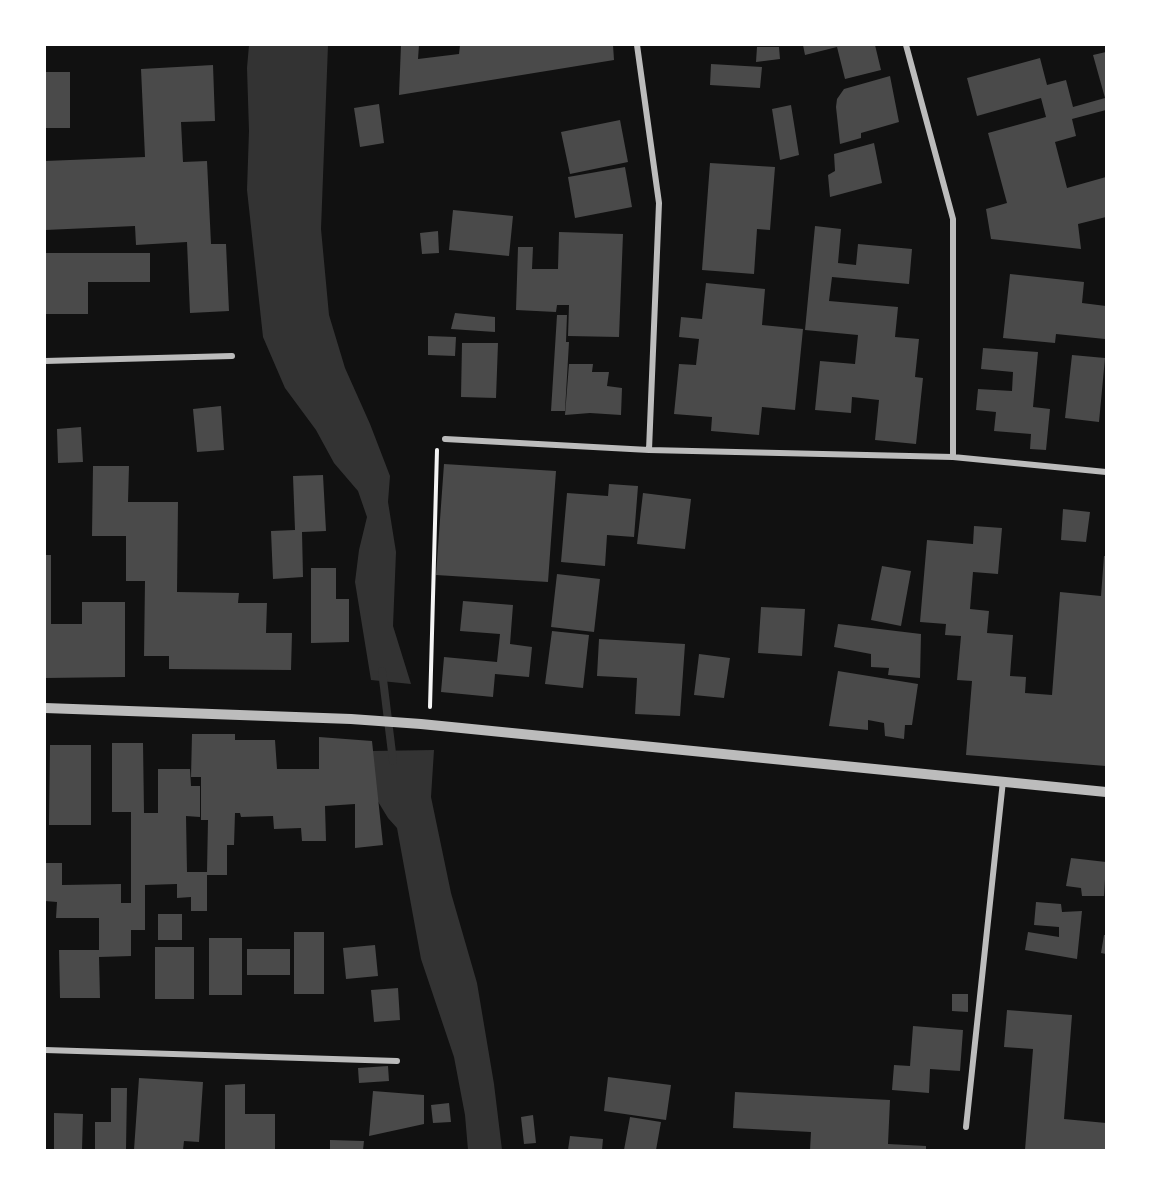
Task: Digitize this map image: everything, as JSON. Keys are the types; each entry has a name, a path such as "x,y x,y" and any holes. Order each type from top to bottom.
{"street":[{"path":"637,45 659,203 649,450"},
{"path":"906,45 953,219 953,457"},
{"path":"45,361 232,357"},
{"path":"445,439 649,450 953,457 1106,472"},
{"path":"45,708 351,719 1106,792"},
{"path":"966,1127 1003,782"},
{"path":"45,1050 397,1061"}],"path":[{"path":"425,725 437,446 445,439"}],"shaded area":[{"path":"249,45 328,45 321,229 329,315 345,368 390,476 388,502 396,552 393,626 411,684 371,680 355,582 359,550 367,517 358,491 334,463 316,430 285,388 263,337 247,190"},
{"path":"434,750 431,797 451,893 477,983 494,1084 502,1150 468,1150 465,1115 454,1057 421,959 397,828 374,795 372,751"}],"building":[{"path":"401,45 419,45 418,59 459,54 460,45 613,45 614,60 399,95"},
{"path":"803,45 875,45 881,70 845,79 837,47 805,55"},
{"path":"757,47 779,47 780,59 756,62"},
{"path":"1106,52 1106,110 1072,119 1076,136 1055,142 1067,188 1106,177 1106,217 1078,224 1081,249 991,239 986,209 1007,203 988,133 1046,117 1041,98 977,116 967,78 1040,58 1047,85 1066,80 1073,107 1105,98 1093,55"},
{"path":"711,64 762,67 760,88 710,85"},
{"path":"213,65 215,121 181,122 183,162 207,161 211,244 226,244 229,311 190,313 187,242 136,245 135,226 45,230 45,161 145,157 141,69"},
{"path":"45,72 70,72 70,128 45,128"},
{"path":"890,76 899,122 861,133 861,138 840,144 836,107 837,99 844,89"},
{"path":"379,104 384,143 360,147 354,108"},
{"path":"791,105 799,155 780,160 772,109"},
{"path":"620,120 628,162 570,174 561,132"},
{"path":"874,143 882,183 830,197 828,175 835,171 834,154"},
{"path":"710,163 775,167 770,230 757,229 754,274 702,270"},
{"path":"625,167 632,207 575,218 568,177"},
{"path":"453,210 513,216 509,256 449,250"},
{"path":"815,226 841,229 838,263 856,265 858,244 912,249 909,284 832,277 829,301 898,307 895,337 919,339 915,377 923,378 916,444 875,440 879,400 852,397 851,413 815,410 820,361 855,364 858,335 805,330"},
{"path":"438,231 439,253 422,254 420,233"},
{"path":"559,232 623,234 619,337 568,336 569,305 557,305 556,312 516,310 518,247 533,247 532,269 558,269"},
{"path":"45,253 150,253 150,282 88,282 88,314 45,314"},
{"path":"1010,274 1084,282 1082,303 1106,306 1105,339 1056,334 1055,343 1003,338"},
{"path":"706,283 765,289 762,325 803,329 795,410 762,407 759,435 711,431 712,417 674,414 679,364 696,365 699,339 679,337 681,317 702,319"},
{"path":"455,313 495,317 495,332 451,329"},
{"path":"557,315 567,315 566,342 569,342 565,411 551,411"},
{"path":"428,336 456,337 455,356 428,355"},
{"path":"462,343 498,343 496,398 461,397"},
{"path":"983,348 1038,352 1033,407 1050,409 1046,450 1030,449 1031,434 994,431 996,412 976,410 978,389 1012,391 1013,372 981,369"},
{"path":"1072,355 1105,358 1099,422 1065,418"},
{"path":"569,364 593,364 592,372 609,372 607,386 622,388 621,415 590,413 565,415"},
{"path":"221,406 224,450 197,452 193,409"},
{"path":"81,427 83,462 58,463 57,429"},
{"path":"444,464 556,471 548,582 436,575"},
{"path":"93,466 129,466 128,502 178,502 177,592 239,593 238,603 267,603 266,633 292,633 291,670 169,669 169,656 144,656 145,581 126,581 126,536 92,536"},
{"path":"323,475 326,531 302,532 303,577 273,579 271,531 295,530 293,476"},
{"path":"609,484 638,486 634,537 607,535 605,566 561,562 567,493 608,496"},
{"path":"643,493 691,499 685,549 637,544"},
{"path":"1063,509 1090,512 1086,542 1061,540"},
{"path":"974,526 1002,528 998,574 973,572 970,609 989,611 987,633 1013,635 1010,676 1026,677 1025,693 1052,695 1060,592 1101,596 1104,556 1106,556 1106,766 966,755 972,681 957,680 961,636 945,635 946,624 920,622 927,540 973,544"},
{"path":"45,555 51,555 51,624 82,624 82,602 125,602 125,677 45,678"},
{"path":"882,566 911,571 901,626 871,620"},
{"path":"311,568 336,568 336,599 349,599 349,642 311,643"},
{"path":"557,574 600,579 594,632 551,627"},
{"path":"463,601 513,605 510,644 532,647 529,677 495,674 493,697 441,692 444,657 497,662 500,634 460,631"},
{"path":"761,607 805,609 802,656 758,653"},
{"path":"838,624 921,634 920,678 888,675 889,668 871,667 871,654 834,647"},
{"path":"552,631 589,635 583,688 545,684"},
{"path":"599,639 685,644 680,716 635,714 637,678 597,676"},
{"path":"699,654 730,658 724,698 694,695"},
{"path":"838,671 918,684 912,725 905,725 904,739 885,736 884,723 868,720 868,730 829,726"},
{"path":"192,734 235,734 235,740 275,740 277,769 319,769 319,737 372,741 383,845 355,848 355,804 325,806 326,841 302,841 301,828 274,829 273,816 241,817 240,813 235,813 234,845 227,845 227,875 207,875 207,911 191,911 191,897 177,898 177,884 145,885 145,930 131,930 131,956 99,957 100,998 60,998 59,950 99,950 99,918 56,918 57,902 45,901 45,863 62,863 62,885 121,884 121,903 131,903 131,812 112,812 112,743 143,743 144,813 158,813 158,769 190,769 191,786 200,786 200,817 186,816 187,872 207,872 208,820 201,820 201,777 191,777"},
{"path":"50,745 91,745 91,825 49,825"},
{"path":"1071,858 1106,862 1104,896 1082,896 1081,888 1066,886"},
{"path":"1036,902 1061,904 1062,912 1082,911 1077,959 1025,950 1028,932 1059,937 1059,927 1034,925"},
{"path":"158,914 182,914 182,940 158,940"},
{"path":"294,932 324,932 324,994 294,994"},
{"path":"1104,935 1106,935 1106,954 1101,953"},
{"path":"209,938 242,938 242,995 209,995"},
{"path":"375,945 378,976 346,979 343,948"},
{"path":"155,947 194,947 194,999 155,999"},
{"path":"247,949 290,949 290,975 247,975"},
{"path":"398,988 400,1020 374,1022 371,990"},
{"path":"952,994 968,994 968,1012 952,1011"},
{"path":"1007,1010 1072,1015 1064,1119 1106,1123 1106,1150 1025,1150 1033,1049 1004,1047"},
{"path":"913,1026 963,1030 960,1071 930,1069 929,1093 892,1090 894,1065 910,1066"},
{"path":"388,1066 389,1081 359,1083 358,1068"},
{"path":"608,1077 671,1085 666,1120 604,1111"},
{"path":"139,1078 203,1082 199,1142 184,1141 183,1150 134,1150"},
{"path":"245,1084 245,1114 275,1114 275,1150 225,1150 225,1085"},
{"path":"111,1088 127,1088 126,1150 95,1150 95,1122 111,1122"},
{"path":"373,1091 424,1095 424,1124 369,1136"},
{"path":"735,1092 890,1100 888,1144 926,1146 926,1150 810,1150 811,1132 733,1128"},
{"path":"449,1103 451,1122 433,1123 431,1105"},
{"path":"54,1113 83,1114 82,1150 54,1150"},
{"path":"533,1115 536,1143 524,1144 521,1117"},
{"path":"630,1117 661,1122 656,1150 624,1150"},
{"path":"570,1136 603,1139 602,1150 568,1150"},
{"path":"330,1140 364,1141 363,1150 330,1150"}],"waterway":[{"path":"382,671 393,761"}]}
